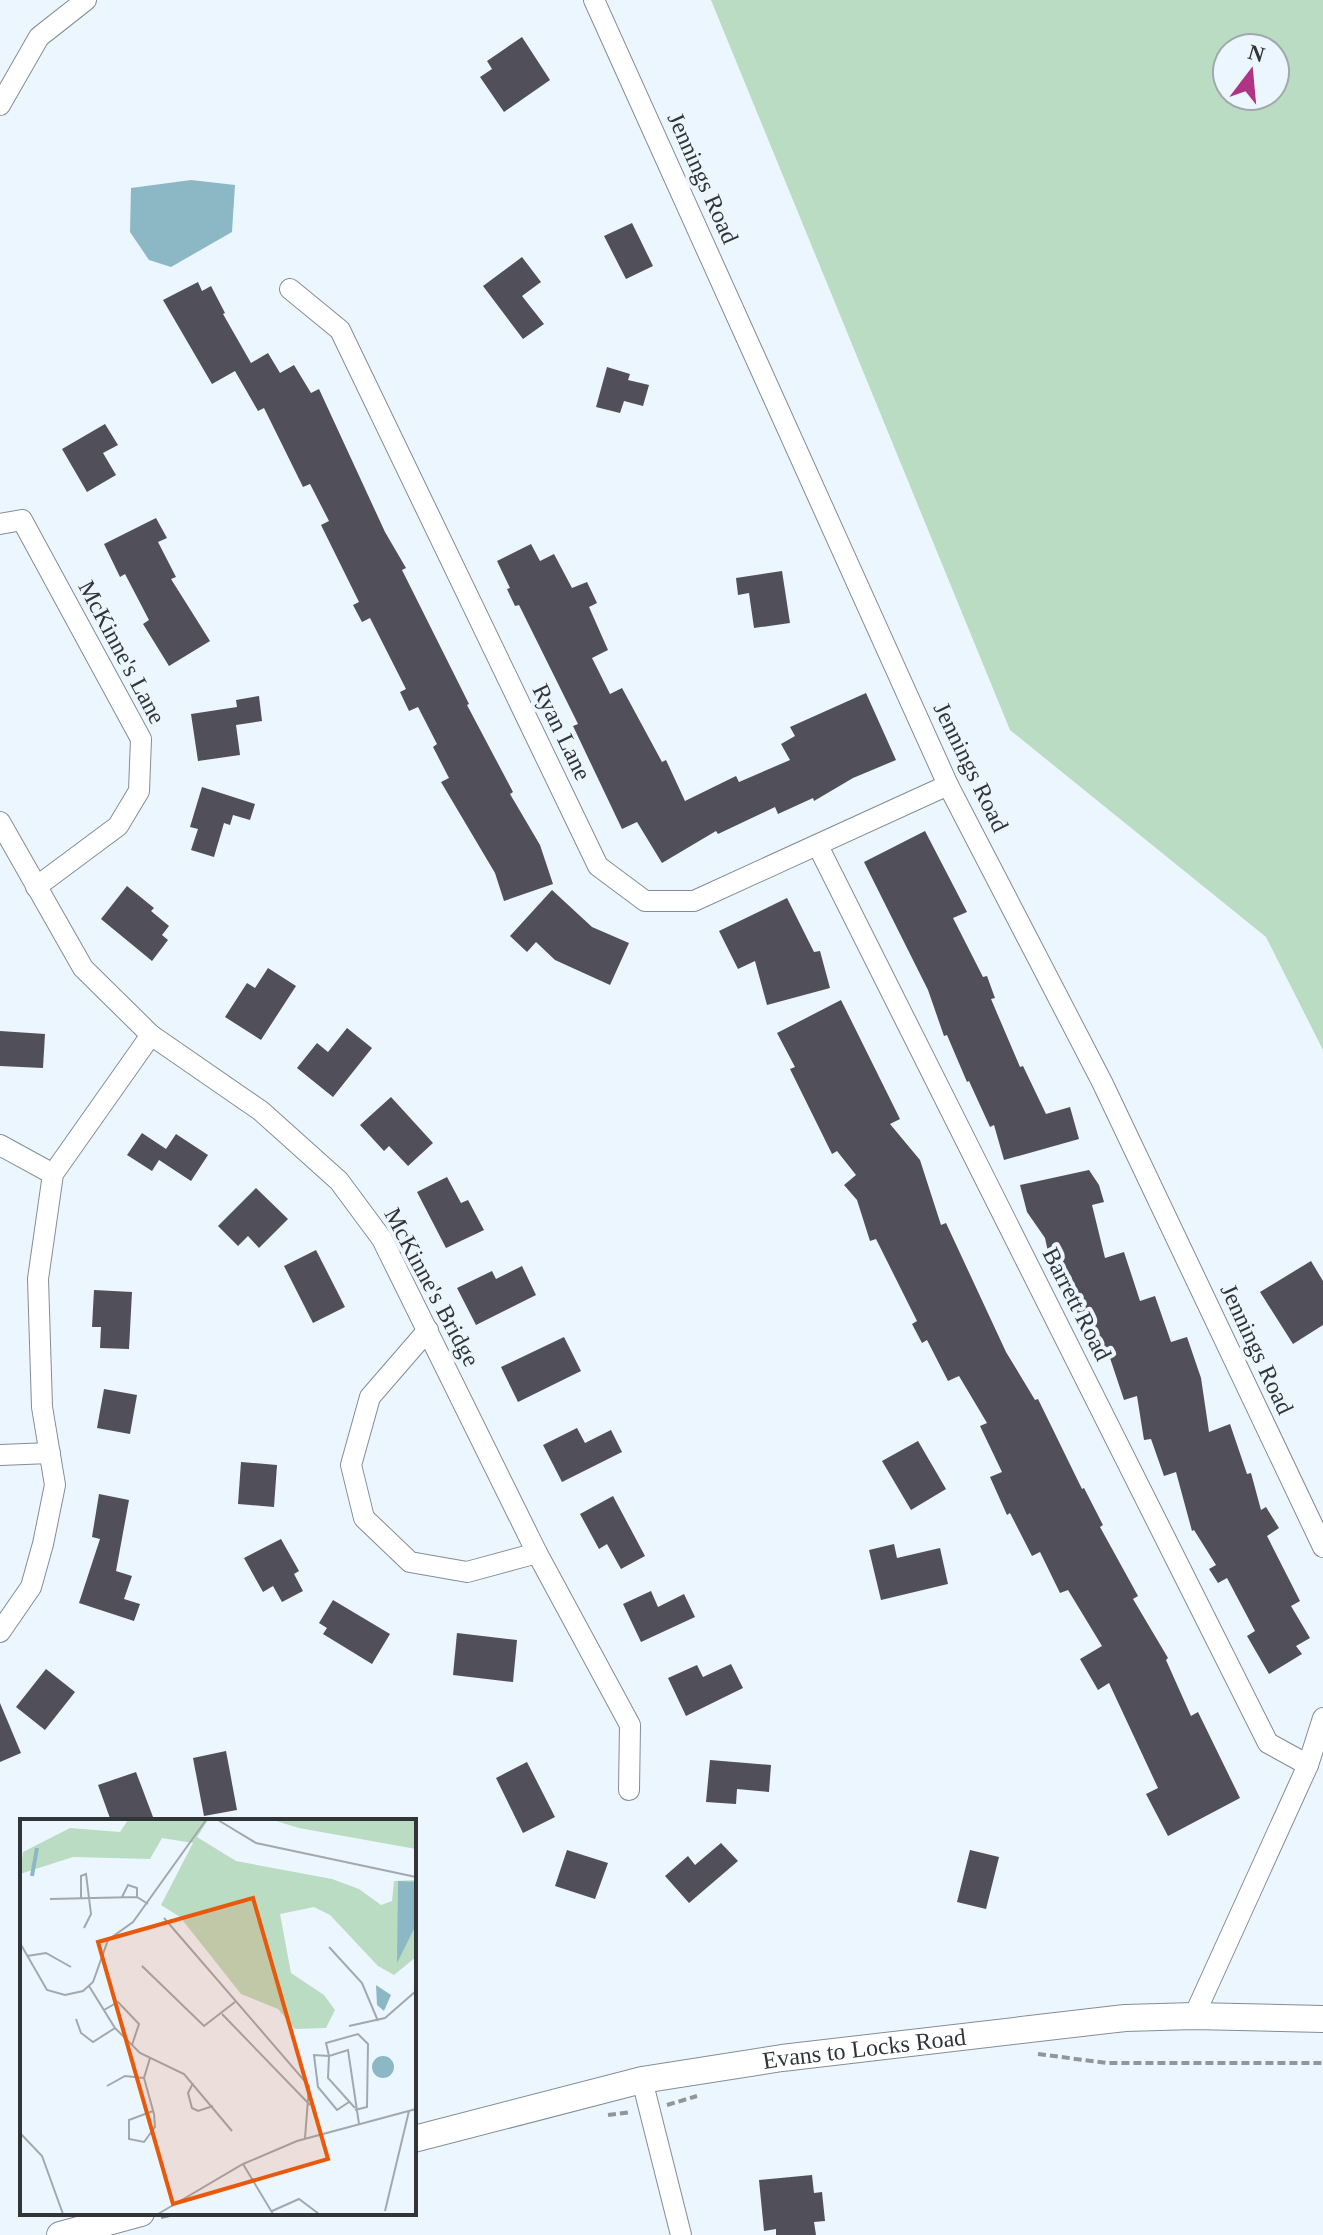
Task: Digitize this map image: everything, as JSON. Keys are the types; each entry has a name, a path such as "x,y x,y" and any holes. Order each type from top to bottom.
{"street":[{"path":"0,105 39,37 86,0"},
{"name":"Jennings Road","path":"594,0 948,785 1102,1082 1323,1547"},
{"name":"Ryan Lane","path":"290,289 340,330 598,866 645,901 694,901 948,785"},
{"name":"McKinne's Lane","path":"0,524 22,520 141,739 139,791 118,826 36,887"},
{"name":"McKinne's Bridge","path":"0,822 83,968 151,1035 261,1111 339,1181 382,1239 537,1553 630,1725 629,1790"},
{"name":"Barrett Road","path":"818,846 1268,1743 1308,1765"},
{"path":"0,1632 31,1587 55,1485 42,1407 38,1279 53,1174 151,1035"},
{"path":"0,1145 53,1174"},
{"path":"428,1330 370,1397 351,1465 364,1518 410,1562 467,1572 537,1553"},
{"path":"0,1455 50,1453"},
{"path":"1194,2016 1308,1765 1323,1718"},
{"name":"Evans to Locks Road","path":"416,2138 642,2080 782,2058 1125,2018 1323,2019"},
{"path":"642,2080 681,2235"},
{"path":"60,2235 134,2215"}],"path":[{"path":"1025,2054 1058,2055 1107,2063 1323,2063"},
{"path":"674,2103 699,2096"}],"green space":[{"path":"711,0 1323,0 1323,1050 1266,937 1010,730"}],"water":[{"path":"191,180 235,185 232,232 171,267 149,260 130,232 131,188"}],"building":[{"path":"522,37 550,80 504,112 480,77 492,69 487,61"},
{"path":"632,223 653,266 626,279 604,236"},
{"path":"522,257 541,282 522,296 544,324 523,339 483,286"},
{"path":"198,282 202,291 211,286 251,363 268,353 280,373 294,365 311,393 319,389 385,532 406,568 402,570 513,792 510,794 540,845 553,884 504,901 495,873 441,782 449,778 433,747 437,744 418,707 409,711 400,692 406,689 370,618 362,622 353,605 359,602 321,525 329,521 310,484 303,487 264,408 258,411 235,371 212,384 163,300"},
{"path":"607,367 630,374 628,380 649,385 643,406 624,401 620,413 596,407"},
{"path":"105,424 118,445 103,453 116,475 87,492 62,449"},
{"path":"156,518 167,538 158,542 176,577 171,579 210,641 169,666 143,624 149,620 125,574 120,577 104,544"},
{"path":"531,544 540,561 554,554 572,588 587,582 597,603 589,607 608,650 592,658 610,694 622,688 662,762 666,760 685,801 736,776 739,782 790,760 781,744 795,736 790,727 866,693 896,760 853,778 814,801 813,798 778,814 775,807 718,834 716,831 662,863 637,822 622,829 573,726 578,724 519,605 515,606 507,589 510,588 497,561"},
{"path":"782,571 790,623 754,628 749,593 738,595 736,578"},
{"path":"259,696 262,721 236,725 240,755 198,761 191,714 237,707 236,700"},
{"path":"202,787 255,804 250,820 233,815 230,825 224,823 214,857 191,850 198,829 190,827"},
{"path":"925,831 967,912 953,918 983,977 987,976 995,998 991,999 1020,1067 1023,1066 1046,1114 1070,1107 1079,1139 1004,1160 994,1125 990,1127 947,1035 944,1036 928,990 864,862"},
{"path":"127,886 154,908 151,911 169,926 162,935 168,940 152,961 101,919"},
{"path":"552,890 592,927 629,943 610,985 555,960 536,942 527,952 510,936"},
{"path":"787,898 814,952 820,951 830,988 767,1005 755,961 738,969 719,931"},
{"path":"268,968 296,986 261,1040 225,1017 247,983 255,988"},
{"path":"841,1000 900,1119 890,1124 920,1160 941,1225 946,1223 1006,1352 1035,1400 1038,1399 1103,1525 1100,1527 1138,1596 1133,1599 1168,1658 1166,1660 1191,1716 1198,1712 1240,1798 1168,1836 1146,1794 1158,1788 1109,1683 1098,1690 1080,1659 1102,1646 1068,1590 1060,1593 1040,1552 1032,1556 1010,1513 1007,1515 990,1477 1002,1472 980,1426 987,1423 959,1376 948,1381 927,1340 922,1343 912,1324 917,1321 876,1239 870,1241 857,1200 844,1185 856,1175 837,1151 832,1154 790,1069 795,1067 777,1033"},
{"path":"347,1028 372,1048 333,1097 297,1068 317,1043 328,1052"},
{"path":"0,1031 45,1034 43,1068 0,1066"},
{"path":"391,1097 433,1143 408,1166 389,1146 384,1151 360,1125"},
{"path":"142,1133 166,1149 176,1134 208,1155 191,1181 159,1160 152,1171 127,1155"},
{"path":"1089,1170 1099,1185 1104,1202 1092,1205 1105,1258 1124,1252 1140,1301 1155,1296 1171,1342 1187,1337 1201,1378 1209,1432 1230,1424 1247,1474 1251,1473 1261,1510 1266,1507 1279,1528 1267,1536 1300,1601 1291,1606 1310,1638 1296,1646 1302,1654 1269,1674 1247,1636 1255,1631 1227,1578 1218,1583 1209,1569 1216,1565 1192,1531 1176,1472 1164,1476 1151,1439 1144,1440 1137,1396 1124,1400 1108,1352 1102,1354 1087,1310 1077,1313 1063,1267 1057,1271 1050,1261 1045,1238 1027,1212 1020,1185"},
{"path":"447,1177 461,1203 468,1200 484,1230 446,1248 417,1192"},
{"path":"256,1188 288,1219 259,1248 248,1236 238,1246 218,1226"},
{"path":"316,1250 345,1307 313,1323 284,1266"},
{"path":"1311,1261 1323,1281 1323,1325 1293,1344 1260,1292"},
{"path":"522,1266 536,1295 476,1325 457,1288 492,1271 496,1279"},
{"path":"94,1290 132,1292 129,1349 100,1348 101,1327 92,1327"},
{"path":"564,1337 581,1371 518,1402 501,1367"},
{"path":"104,1389 137,1395 130,1434 97,1428"},
{"path":"577,1428 585,1443 611,1430 622,1452 562,1482 543,1445"},
{"path":"918,1441 946,1489 911,1510 882,1461"},
{"path":"241,1462 277,1465 274,1507 238,1504"},
{"path":"99,1494 129,1500 116,1571 132,1576 124,1599 140,1604 134,1621 79,1603 100,1539 92,1537"},
{"path":"613,1496 645,1556 621,1569 607,1544 599,1549 580,1514"},
{"path":"281,1539 299,1571 294,1574 303,1591 282,1602 273,1586 263,1592 244,1558"},
{"path":"894,1544 897,1558 940,1548 948,1584 881,1600 869,1550"},
{"path":"651,1591 658,1607 684,1594 695,1617 641,1642 623,1604"},
{"path":"333,1600 390,1634 372,1664 323,1634 327,1628 319,1623"},
{"path":"457,1633 517,1640 513,1682 453,1675"},
{"path":"731,1664 743,1688 686,1716 668,1678 697,1665 703,1677"},
{"path":"46,1669 75,1692 45,1730 16,1707"},
{"path":"0,1703 21,1753 0,1762"},
{"path":"226,1751 237,1810 204,1816 193,1758"},
{"path":"710,1760 771,1765 769,1792 737,1789 736,1804 706,1802"},
{"path":"527,1762 555,1817 523,1833 496,1778"},
{"path":"136,1772 153,1817 110,1819 98,1785"},
{"path":"721,1843 738,1861 689,1903 665,1876 688,1856 695,1865"},
{"path":"567,1850 608,1863 595,1899 555,1886"},
{"path":"970,1850 999,1857 986,1909 957,1902"},
{"path":"812,2175 814,2193 822,2192 825,2221 814,2222 816,2235 776,2235 776,2229 764,2231 759,2180"}]}
